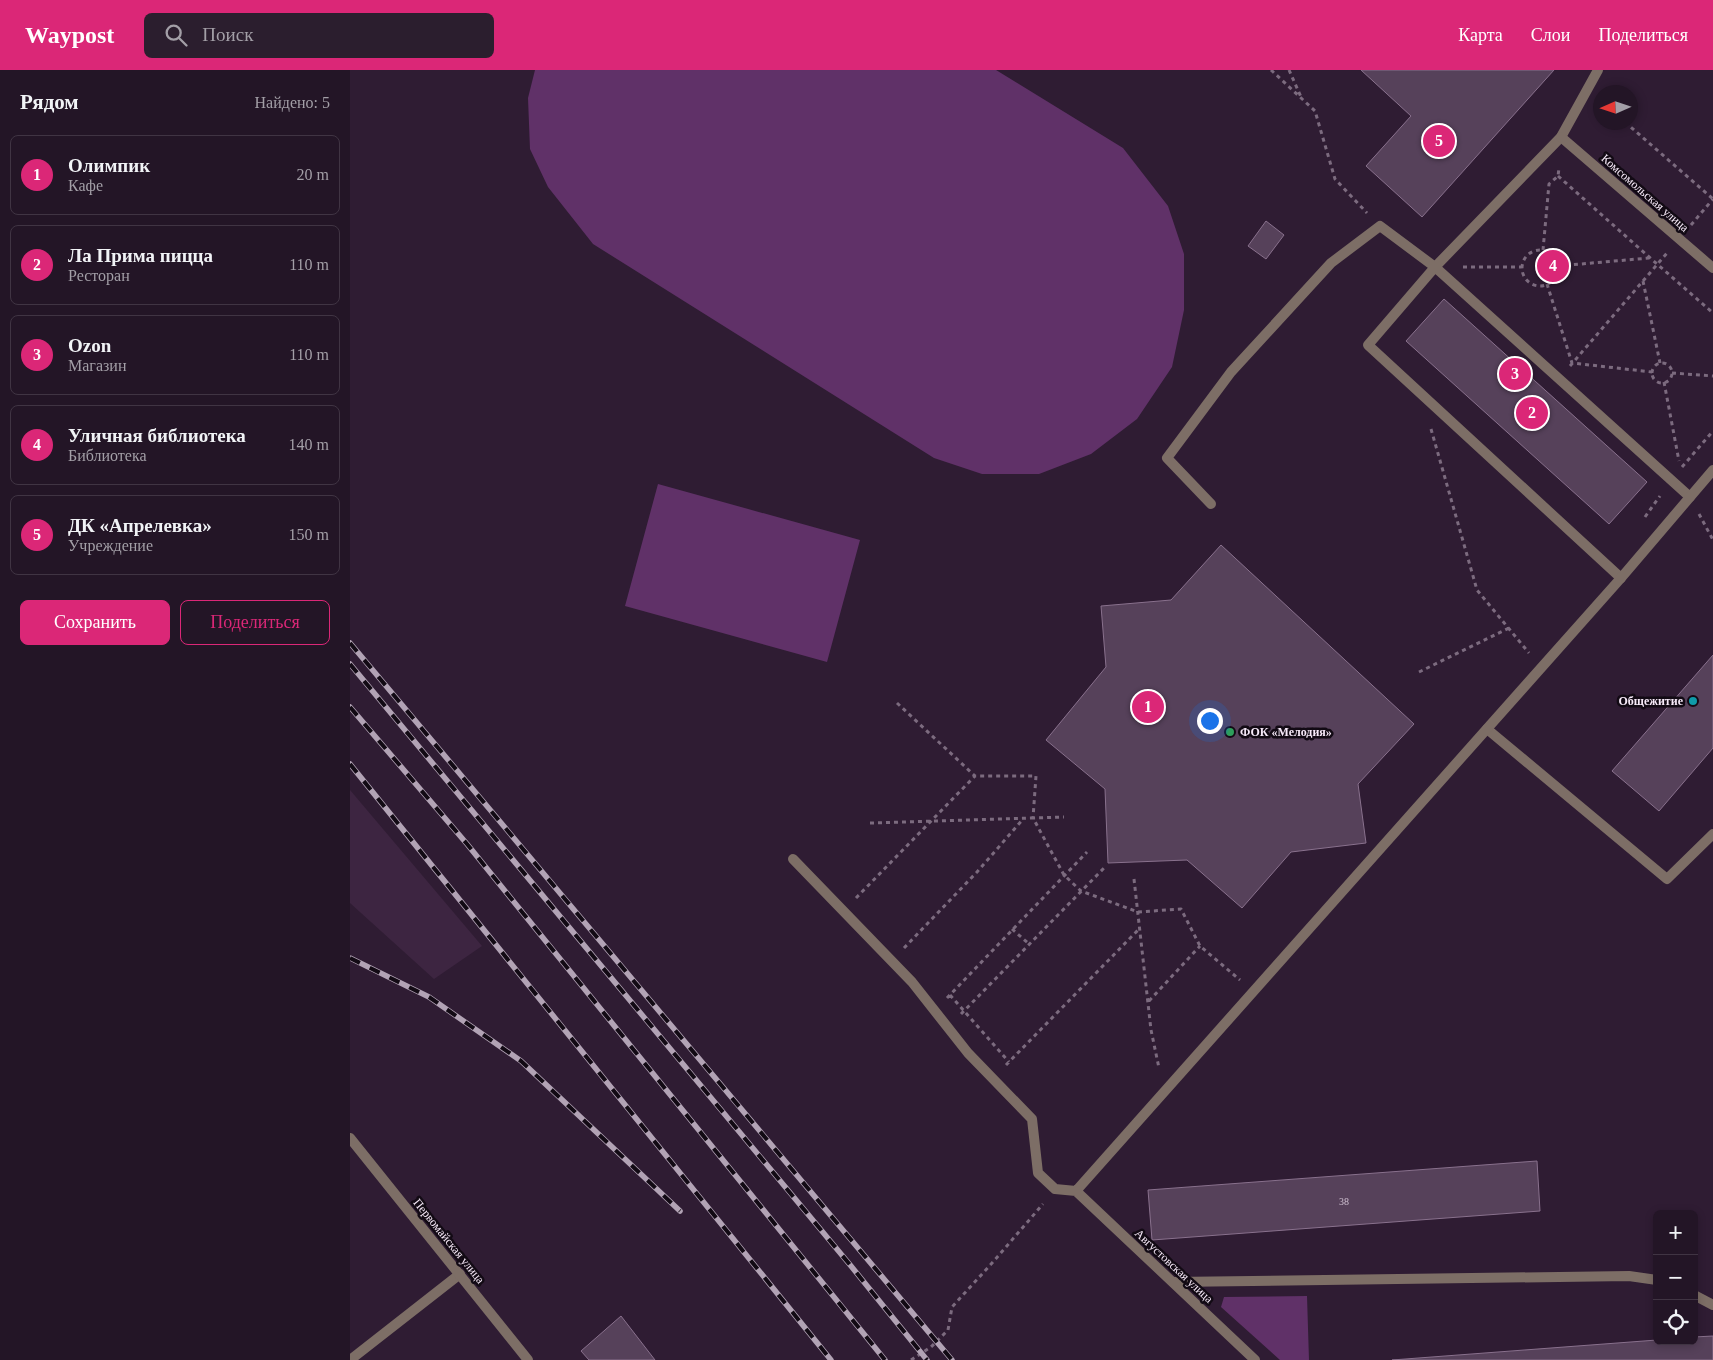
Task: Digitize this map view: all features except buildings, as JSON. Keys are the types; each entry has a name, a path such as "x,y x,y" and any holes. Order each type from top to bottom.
{"street":[{"path":"1598,70 1561,137 1435,267 1368,345 1621,578"},
{"name":"Комсомольская улица","path":"1561,137 1713,268"},
{"path":"1211,504 1167,458 1231,372 1331,263 1380,226 1435,267 1690,497"},
{"path":"793,860 912,982 968,1052 1032,1119 1038,1173 1055,1189 1076,1191 1621,578 1713,470"},
{"path":"1487,729 1667,879 1713,834"},
{"name":"Первомайская улица","path":"350,1138 528,1360"},
{"name":"Августовская улица","path":"1076,1191 1255,1360"},
{"path":"350,1360 460,1274"},
{"path":"1173,1282 1629,1276 1653,1279"},
{"path":"1698,1297 1713,1305"}],"path":[{"path":"1271,70 1315,111 1335,179 1380,226"},
{"path":"1289,70 1303,100"},
{"path":"1559,378 1713,199 1634,130"},
{"path":"1543,250 1549,184 1558,176 1713,313"},
{"path":"1537,250 1543,250 1554,256 1558,266 1556,277 1542,286 1530,283 1526,278 1523,267 1527,256 1537,250"},
{"path":"1558,266 1649,258"},
{"path":"1435,267 1523,267"},
{"path":"1643,281 1660,363"},
{"path":"1547,284 1572,363"},
{"path":"1572,363 1652,372"},
{"path":"1660,363 1668,365 1672,373 1669,379 1664,382 1653,378 1652,372 1654,366 1660,363"},
{"path":"1672,373 1713,376"},
{"path":"1664,382 1680,469 1713,431"},
{"path":"1421,394 1477,590 1531,655"},
{"path":"1690,497 1713,540"},
{"path":"1419,672 1509,628"},
{"path":"897,703 975,776 1036,776 1033,818 1064,875 1081,891 1138,912 1181,908 1200,946 1241,981"},
{"path":"843,911 975,776"},
{"path":"870,823 1064,817"},
{"path":"892,961 977,872 1024,818"},
{"path":"935,1010 1086,852"},
{"path":"948,1027 1104,868"},
{"path":"1134,879 1151,1030 1160,1072"},
{"path":"993,1079 1140,928"},
{"path":"1012,929 1029,944"},
{"path":"1148,1002 1200,946"},
{"path":"950,994 1009,1062"},
{"path":"911,1360 932,1346 948,1330 952,1307 1055,1189"}],"shaded area":[{"path":"535,70 996,70 1123,148 1168,206 1184,254 1184,310 1172,367 1137,419 1091,454 1039,474 982,474 934,458 593,244 548,187 530,149 528,98"},
{"path":"658,484 860,540 827,662 625,606"},
{"path":"350,790 482,946 434,979 350,903"},
{"path":"1307,1296 1309,1360 1280,1360 1221,1307 1224,1297"}],"railway":[{"path":"350,643 952,1360"},
{"path":"350,664 927,1360"},
{"path":"350,707 467,844 885,1360"},
{"path":"350,764 831,1360"},
{"path":"350,958 429,997 521,1061 680,1211"}],"place":[{"name":"ДК «Апрелевка»","path":"1439,141"},
{"name":"Уличная библиотека","path":"1553,266"},
{"name":"Ozon","path":"1515,374"},
{"name":"Ла Прима пицца","path":"1532,413"},
{"name":"Общежитие","path":"1693,701"},
{"name":"Олимпик","path":"1148,707"},
{"name":"ФОК «Мелодия»","path":"1230,732"}]}
